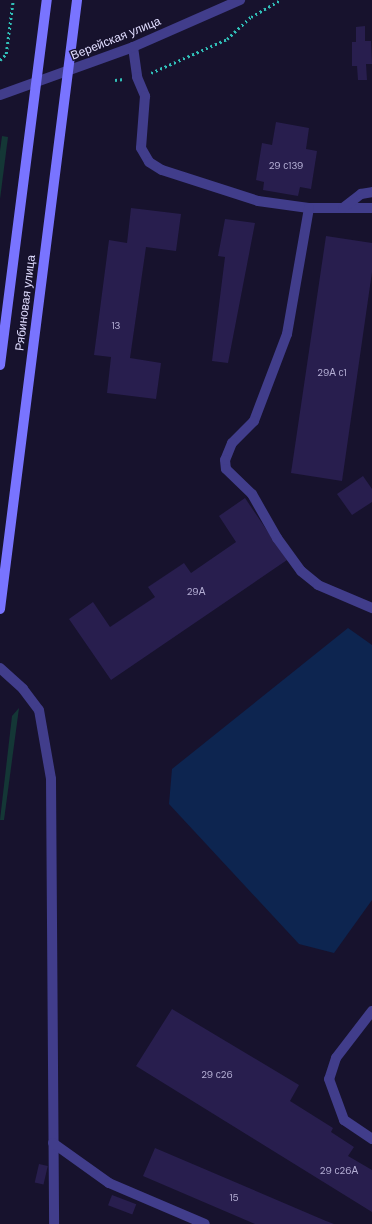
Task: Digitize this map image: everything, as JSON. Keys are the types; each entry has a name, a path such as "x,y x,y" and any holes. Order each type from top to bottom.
{"main road":[{"name":"Рябиновая улица","path":"0,365 47,0"},
{"name":"Рябиновая улица","path":"0,609 76,0"}],"street":[{"name":"Верейская улица","path":"0,95 37,83 133,47 240,0"},
{"path":"133,47 136,77 145,96 141,148 149,162 162,170 258,201 309,208 372,208"},
{"path":"343,208 361,194 372,192"},
{"path":"309,208 287,334 254,421 232,443 224,460 226,469 252,494 277,538 301,571 318,585 372,608"},
{"path":"0,668 23,689 39,710 51,780 54,1224"},
{"path":"372,1010 339,1053 329,1080 344,1120 372,1139"},
{"path":"53,1143 109,1183 205,1224"}],"path":[{"path":"0,60 6,54 13,0"},
{"path":"115,80 136,77 228,39 251,17 281,0"}],"green space":[{"path":"2,136 8,137 0,199 0,151"},
{"path":"19,708 4,820 0,820 12,716"}],"water":[{"path":"348,628 372,645 372,900 334,953 299,944 169,804 172,769"}],"building":[{"path":"365,26 365,41 371,41 372,64 366,64 367,80 358,80 357,66 352,66 352,42 356,42 356,27"},
{"path":"276,122 309,128 306,149 317,151 311,189 300,187 298,196 263,190 264,182 256,180 262,143 272,145"},
{"path":"131,208 181,214 176,251 146,247 130,358 161,363 156,399 107,393 111,357 94,355 109,240 127,243"},
{"path":"225,219 255,223 228,363 212,361 225,257 218,256"},
{"path":"326,236 372,243 372,272 342,481 291,473"},
{"path":"363,476 372,489 372,502 352,515 337,494"},
{"path":"245,498 287,560 111,680 69,619 93,602 110,627 155,597 148,587 184,563 191,573 236,542 219,516"},
{"path":"172,1009 299,1085 290,1101 333,1128 331,1132 354,1147 348,1156 372,1170 372,1212 136,1066"},
{"path":"155,1148 334,1224 255,1224 143,1176"},
{"path":"39,1164 48,1166 43,1185 35,1183"},
{"path":"112,1195 136,1204 132,1215 108,1205"}]}
